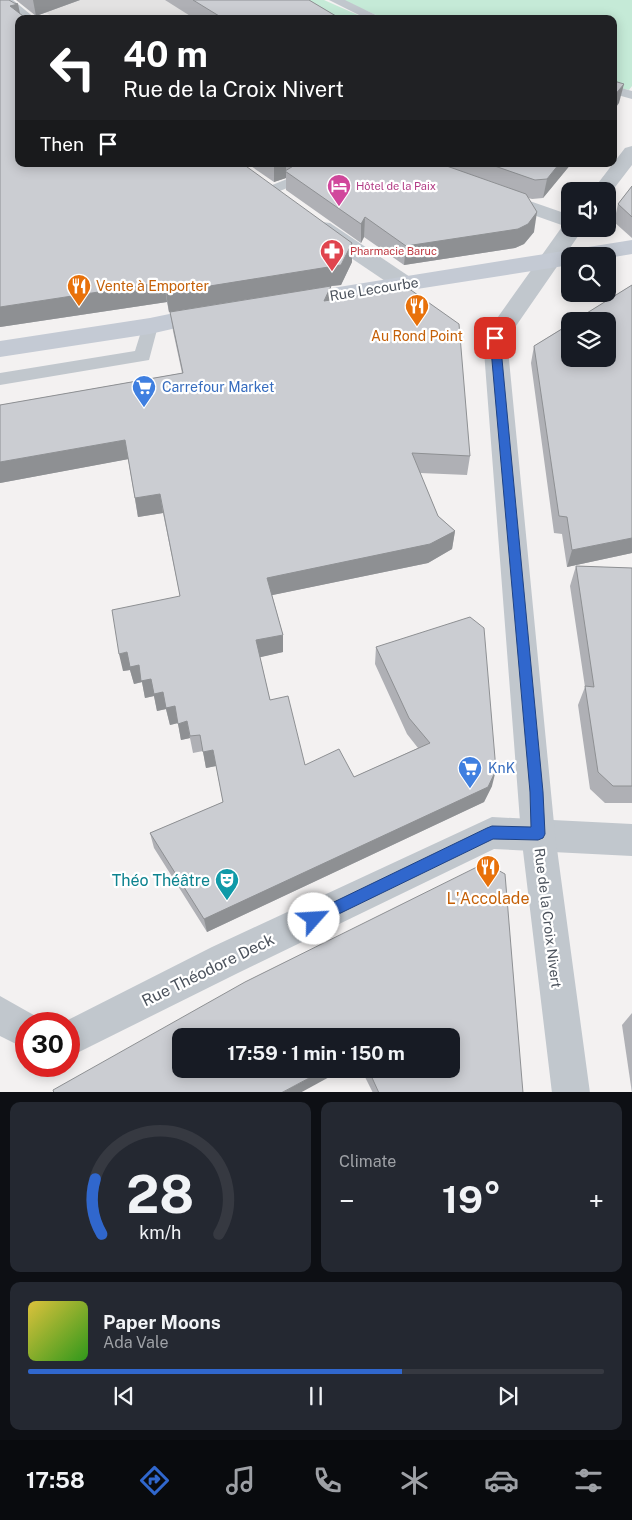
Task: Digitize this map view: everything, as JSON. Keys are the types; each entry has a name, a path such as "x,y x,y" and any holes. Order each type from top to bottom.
{"main road":[{"path":"616,250 632,247"},
{"name":"Rue Lecourbe","path":"272,305 560,259"},
{"path":"0,349 227,312"}],"street":[{"path":"4,5 21,15"},
{"path":"609,182 632,152"},
{"path":"483,190 561,219"},
{"path":"280,194 382,271 405,284"},
{"name":"Rue de la Croix Nivert","path":"569,237 560,259 495,338 534,763 538,834 571,1092"},
{"name":"Rue Théodore Deck","path":"80,1033 225,960 492,833 632,840"},
{"path":"0,1014 15,1024"}],"lane":[{"path":"335,0 369,15"},
{"path":"617,91 632,94"},
{"path":"0,379 144,356 150,326"}],"shaded area":[{"path":"26,0 245,0 270,15 50,15"}],"green space":[{"path":"284,0 324,0 358,15 325,15"},
{"path":"342,0 632,0 632,86 629,90 617,88 617,15 376,15"}],"building":[{"path":"0,0 9,0 18,4 10,6 22,15 15,15 15,167 247,167 352,243 341,265 166,293 164,282 0,307"},
{"path":"193,0 309,0 334,15 217,15"},
{"path":"617,82 624,84 617,92"},
{"path":"292,167 450,167 526,194 537,212 528,224 518,229 406,246 365,217 361,224 285,171"},
{"path":"498,167 557,167 547,179 535,180"},
{"path":"632,186 632,217 618,204"},
{"path":"632,285 632,538 572,550 567,517 559,516 534,346 561,330 561,367 616,367 616,312 588,312 605,302 616,302 616,295"},
{"path":"331,286 324,301 408,288 459,324 470,456 412,453 438,516 455,531 430,544 267,578 283,635 256,640 270,700 288,696 305,765 339,749 354,777 430,743 409,718 376,647 470,617 484,628 496,770 488,787 204,919 150,833 223,802 213,750 203,752 200,735 190,736 187,721 178,724 175,706 166,708 163,692 154,694 151,679 141,681 139,665 130,667 127,652 119,654 112,610 180,596 160,494 135,498 125,440 0,462 0,405 183,373 170,312"},
{"path":"576,566 632,568 632,786 613,786 598,772 585,686 594,687"},
{"path":"485,863 505,874 523,1092 379,1092 372,1078 460,1078 460,1028 172,1028 172,1078 309,1078 283,1092 54,1092 53,1090 76,1077 80,1077 80,1075 245,982"}],"place":[{"name":"Hôtel de la Paix","path":"339,207"},
{"name":"Pharmacie Baruc","path":"332,272"},
{"name":"Vente à Emporter","path":"79,307"},
{"name":"Au Rond Point","path":"417,327"},
{"name":"Carrefour Market","path":"144,408"},
{"name":"KnK","path":"470,789"},
{"name":"L'Accolade","path":"488,888"},
{"name":"Théo Théâtre","path":"227,901"}],"route":[{"path":"314,919 492,833 538,834 504,422 495,338"}]}
